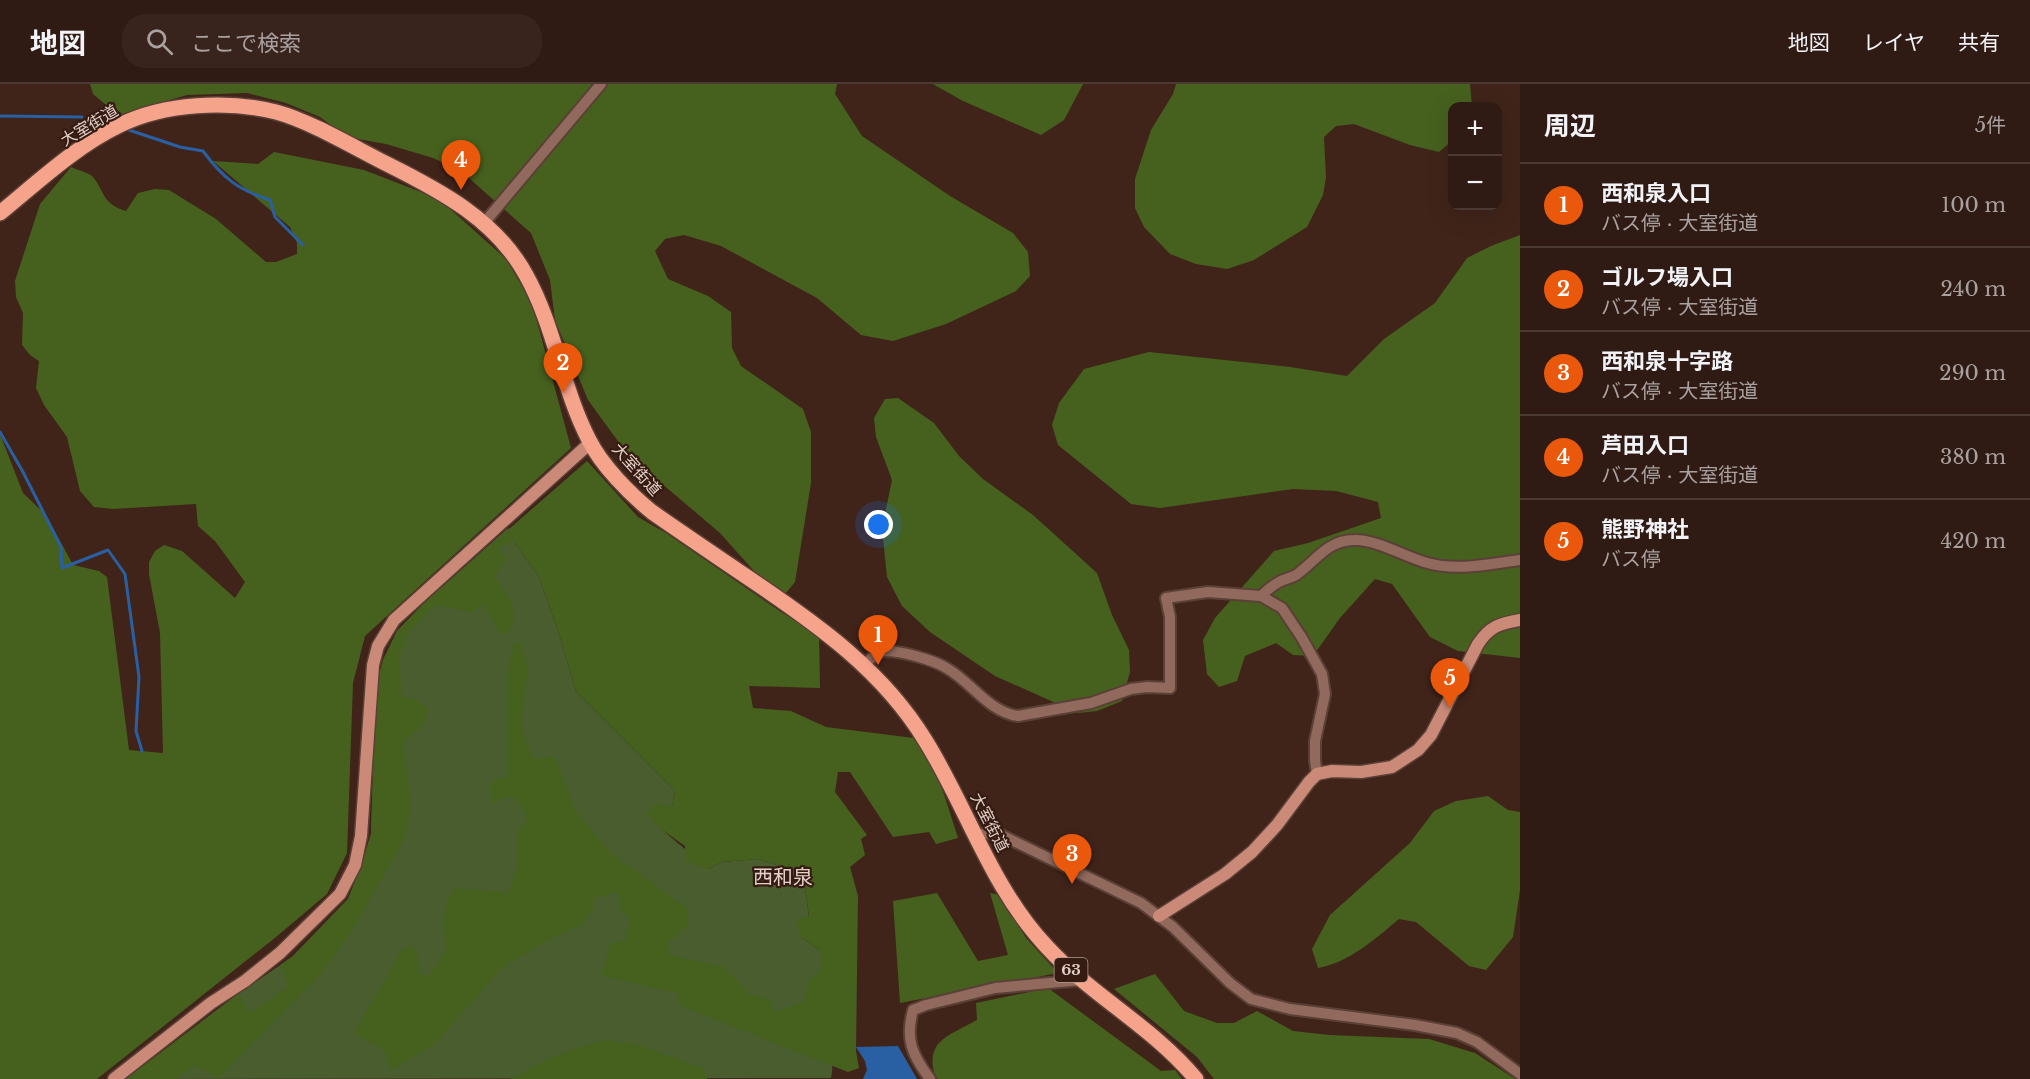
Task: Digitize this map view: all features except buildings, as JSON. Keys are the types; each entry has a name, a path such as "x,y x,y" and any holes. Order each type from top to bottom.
{"main road":[{"name":"大室街道","path":"0,213 84,146 122,124 159,112 205,105 246,107 278,112 435,188 457,201 484,223 517,260 527,276 544,314 590,442 620,481 652,512 794,609 837,641 864,665 906,713 925,739 1015,908 1047,947 1082,980 1156,1037 1196,1079"}],"street":[{"path":"484,223 601,84"},
{"path":"114,1079 280,953 340,894 355,865 360,836 364,807 370,681 378,646 394,620 590,442"},
{"path":"1261,596 1277,583 1296,575 1327,548 1354,540 1425,563 1443,566 1464,567 1520,560"},
{"path":"864,665 878,652 885,651 938,663 950,669 970,688 1010,715 1018,716 1091,704 1131,689 1170,688 1170,617 1166,598 1208,592 1261,596 1282,608 1322,674 1325,694 1315,741 1317,774"},
{"path":"1159,916 1225,874 1252,852 1277,825 1317,774 1332,771 1361,772 1392,767 1418,750 1431,735 1486,632 1497,625 1520,620"},
{"path":"976,834 1001,835 1018,842 1140,903 1186,939 1230,983 1251,999 1290,1009 1457,1033 1476,1042 1520,1074"},
{"path":"930,1079 917,1059 911,1044 908,1028 914,1010 995,988 1082,980"}],"green space":[{"path":"90,84 837,84 835,94 862,136 950,196 1013,233 1028,252 1030,276 1016,291 946,324 893,341 861,335 817,298 721,246 684,235 665,239 655,251 668,279 708,296 731,312 732,348 741,366 803,409 811,432 811,483 795,582 780,600 720,533 628,455 588,400 555,320 550,280 531,233 461,171 433,158 386,144 347,137 320,117 286,103 247,93 187,95 118,115 93,94"},
{"path":"933,84 1083,84 1064,120 1041,135 963,101"},
{"path":"1176,84 1470,84 1472,102 1448,102 1448,144 1439,152 1410,145 1354,124 1336,126 1324,137 1326,178 1323,195 1307,227 1254,260 1227,269 1196,264 1170,254 1144,227 1135,208 1135,179 1151,130 1173,94"},
{"path":"274,152 364,170 439,199 506,259 532,303 571,448 365,636 353,683 347,853 327,894 97,1079 0,1079 0,434 23,493 46,515 73,565 99,571 107,577 129,750 163,753 160,633 149,574 149,562 155,551 164,545 182,551 235,598 245,582 215,541 198,526 196,504 113,509 94,507 80,491 67,437 44,405 36,388 39,361 22,345 23,313 16,297 15,281 40,204 71,167 93,177 108,201 118,208 126,211 138,193 155,189 169,190 216,219 266,262 276,262 297,254 297,243 290,227 213,161 258,164"},
{"path":"1520,235 1520,658 1458,651 1430,637 1392,584 1375,579 1340,618 1313,656 1293,655 1276,643 1245,656 1237,681 1219,687 1207,674 1203,640 1215,618 1274,551 1308,543 1381,518 1378,502 1336,491 1293,489 1160,508 1131,504 1058,445 1052,425 1059,403 1084,369 1149,352 1290,367 1347,376 1384,339 1435,303 1467,258"},
{"path":"898,398 934,423 959,456 983,479 1033,515 1097,573 1112,615 1129,650 1130,672 1122,701 1097,711 1078,713 995,676 930,632 902,606 887,577 882,528 892,480 876,437 874,418 885,399"},
{"path":"587,461 638,517 666,533 781,612 819,634 820,688 749,686 753,708 791,711 826,727 914,738 936,773 958,838 936,844 929,832 893,837 850,772 838,772 835,792 867,835 861,839 865,855 850,867 858,896 856,1051 859,1068 848,1072 679,1005 678,993 602,976 610,943 625,940 630,918 621,912 618,892 593,898 593,910 582,925 547,940 500,970 436,1043 390,1071 384,1051 354,1033 402,950 410,945 417,951 420,973 428,977 446,951 443,921 449,896 455,888 509,893 518,862 519,827 528,820 517,800 508,796 492,804 490,782 498,778 508,779 507,674 514,643 520,643 528,667 521,726 533,759 555,757 576,812 609,851 689,910 687,927 668,942 670,955 724,967 750,995 757,995 771,1001 774,1012 803,1002 810,980 821,969 821,951 801,937 796,924 801,918 809,917 805,886 794,870 758,859 722,862 708,869 685,861 685,846 661,829 646,814 655,804 672,806 675,791 576,691 539,577 513,540 499,548 506,559 495,577 512,604 513,618 508,634 500,634 483,604 472,612 435,605 407,635 399,658 402,698 416,699 429,710 423,725 403,742 411,808 404,840 352,931 321,974 218,1079 195,1065 174,1079 126,1079 238,994 250,1013 289,986 280,965 292,957 348,899 361,867 371,834 376,688 383,660 397,631 424,603"},
{"path":"508,528 513,540 539,577 576,691 675,791 672,807 647,814 708,869 722,862 758,859 794,870 805,886 809,918 801,937 821,951 831,1033 833,1064 831,1078 126,1079 238,994 292,957 348,899 371,834 376,688 383,660 397,631 424,603"},
{"path":"1488,796 1508,810 1520,812 1520,890 1513,937 1486,970 1469,966 1416,922 1399,919 1351,955 1341,961 1318,968 1312,949 1330,915 1410,843 1434,811 1456,801"},
{"path":"937,893 978,961 1008,955 990,893 999,895 1026,938 1058,973 900,1003 893,901"},
{"path":"1155,974 1184,1011 1217,1023 1234,1023 1257,1011 1293,1031 1329,1035 1429,1039 1475,1053 1515,1079 1214,1079 1197,1057 1114,989"},
{"path":"1048,988 1161,1071 1175,1070 1182,1079 938,1079 933,1066 936,1046 947,1036 977,1020 976,1003"},
{"path":"603,1040 635,1044 703,1068 707,1079 510,1079 554,1056"}],"water":[{"path":"898,1046 917,1079 863,1079 867,1070 865,1061 856,1047"}],"waterway":[{"path":"0,116 82,117"},
{"path":"129,130 180,147 203,151 217,169 232,182 270,200 275,217 303,245"},
{"path":"0,432 61,547 62,568 108,550 125,574 139,677 136,731 142,751"}],"place":[{"name":"芦田入口","path":"461,190"},
{"name":"ゴルフ場入口","path":"563,393"},
{"name":"西和泉入口","path":"878,665"},
{"name":"熊野神社","path":"1450,708"},
{"name":"西和泉十字路","path":"1072,884"}],"district":[{"name":"西和泉","path":"783,877"}]}
